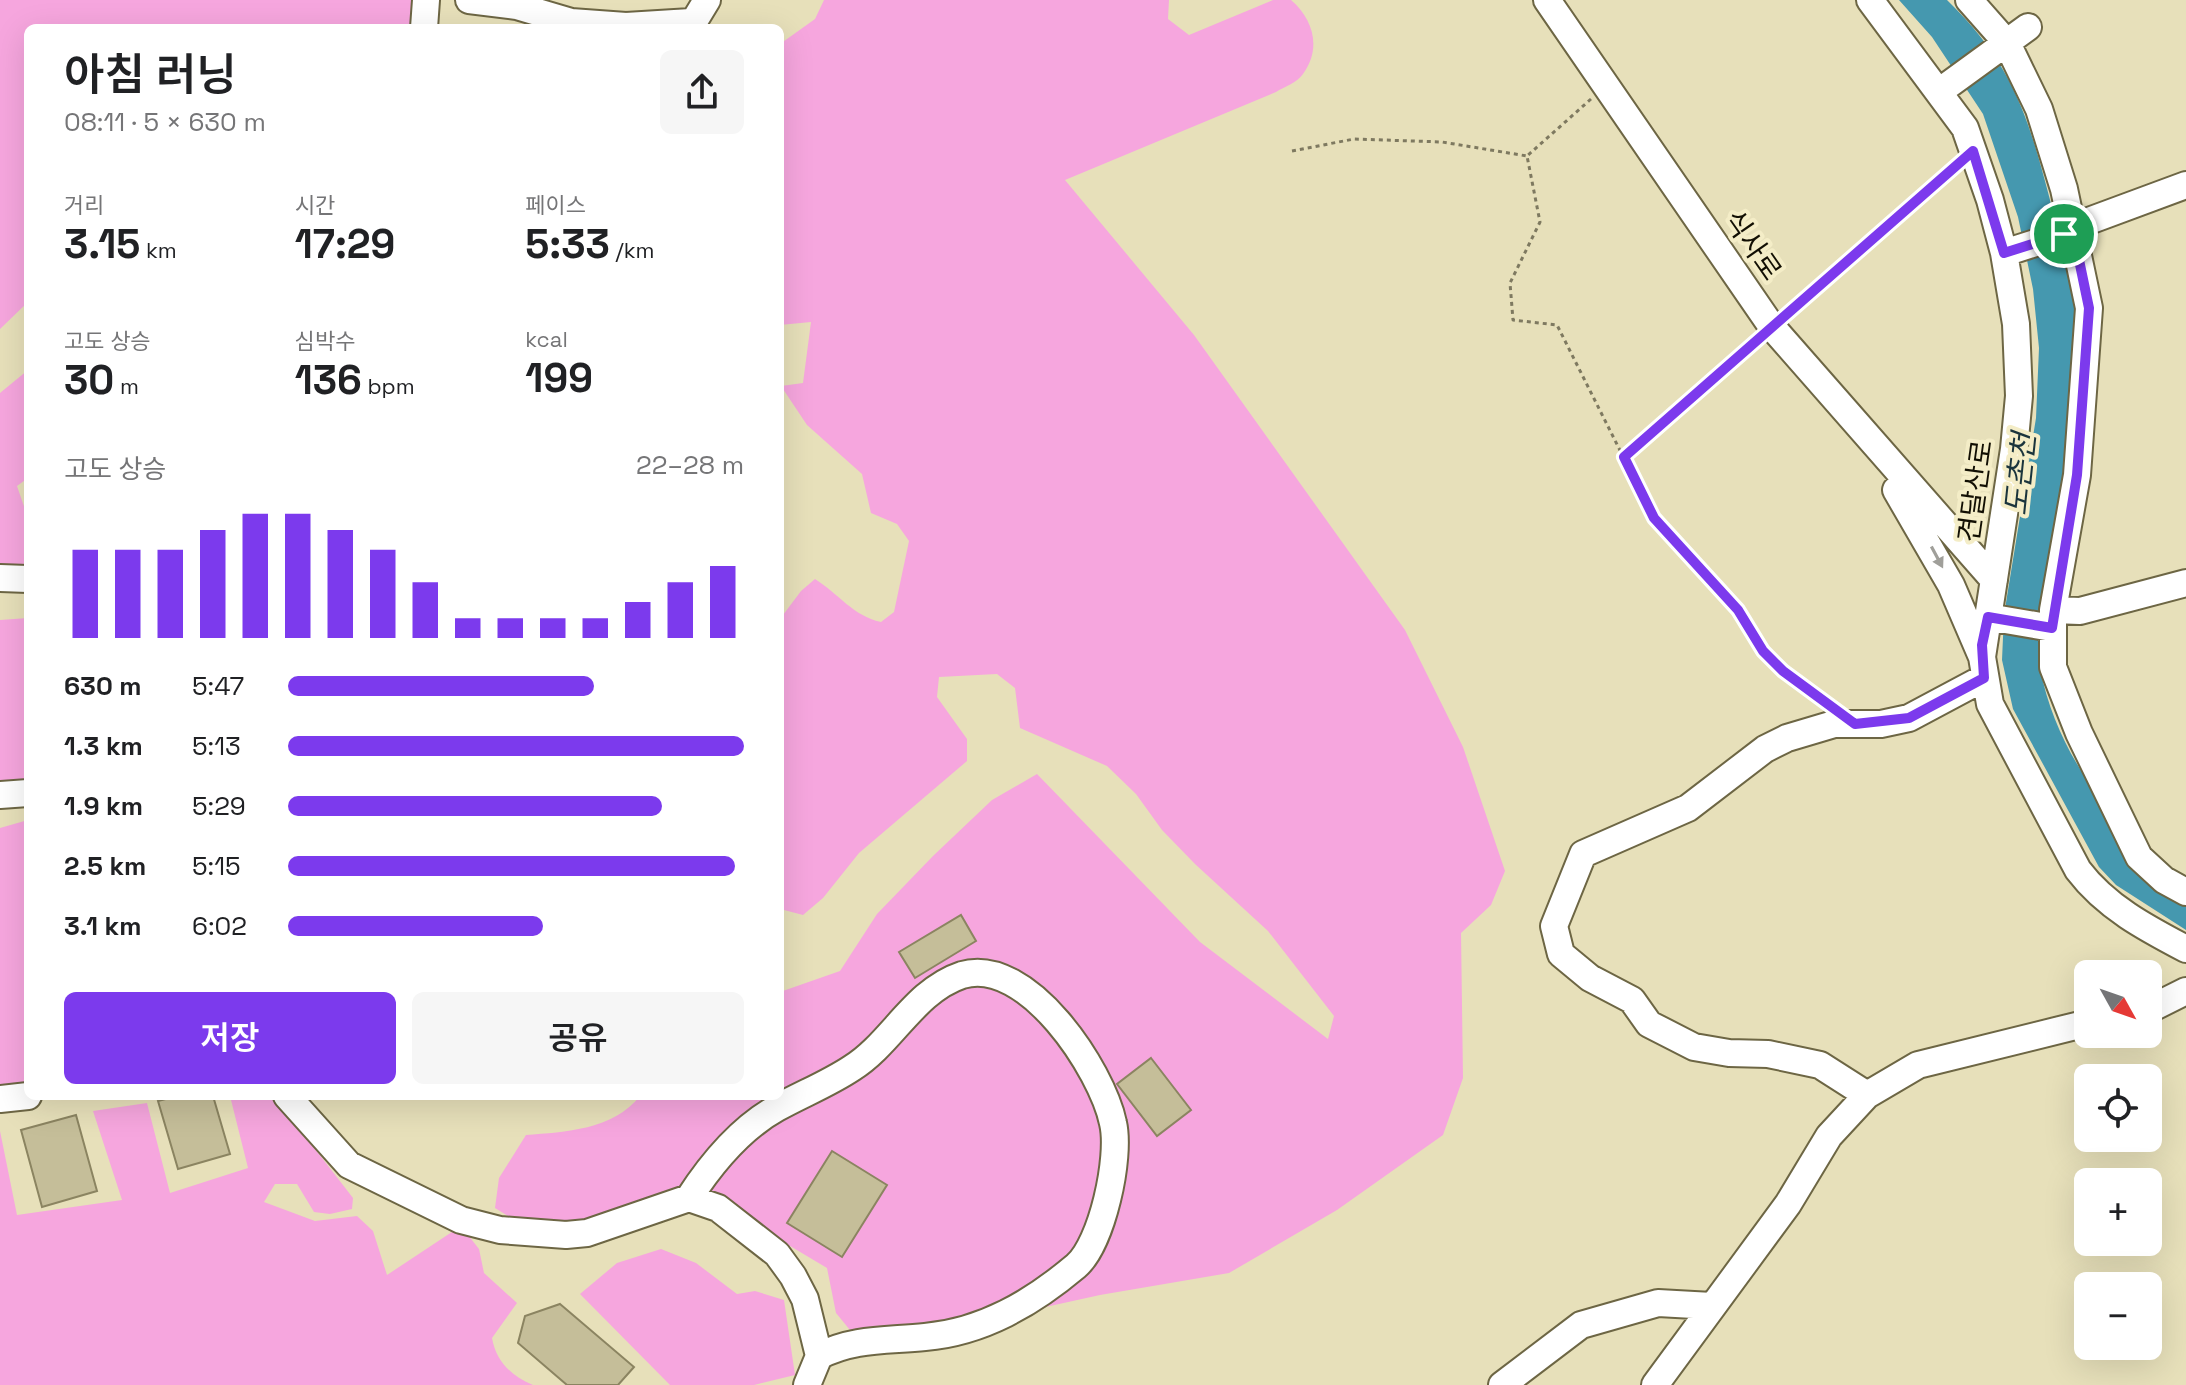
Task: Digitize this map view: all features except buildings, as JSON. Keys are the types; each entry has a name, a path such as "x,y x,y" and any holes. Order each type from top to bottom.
{"street":[{"path":"424,24 426,0"},
{"path":"469,0 517,6 571,22 598,24"},
{"path":"691,24 707,0"},
{"name":"식사로","path":"1547,0 1772,327 1994,580"},
{"name":"견달산로","path":"1870,0 1945,87 1965,128 2009,251 2019,396 1983,667 1990,704 2084,879 2125,915 2186,949"},
{"path":"1969,0 2039,109 2089,308 2077,475 2050,621 2053,667 2079,733 2139,857 2164,880 2186,892"},
{"path":"1945,87 2028,27"},
{"path":"2009,251 2068,232 2086,222 2186,185"},
{"path":"1867,1095 1820,1065 1768,1054 1729,1053 1694,1047 1649,1024 1632,1000 1590,978 1561,954 1554,926 1583,854 1688,808 1765,749 1787,738 1834,724 1909,718 1983,667 1951,585 1893,486 1889,463"},
{"path":"0,578 24,579"},
{"path":"1991,617 2050,621 2186,583"},
{"path":"0,795 24,793"},
{"path":"291,1100 349,1165 430,1207 487,1227 534,1233 587,1233 689,1198 714,1162 755,1124 775,1109 856,1066 918,1004 960,976 982,972 1021,986 1083,1054 1104,1091 1114,1127 1106,1200 1094,1238 1079,1263 1026,1304 989,1322 927,1337 851,1342 819,1356"},
{"path":"2162,1003 2186,991"},
{"path":"1655,1385 1788,1204 1829,1136 1867,1095 1918,1065 2074,1026"},
{"path":"0,1099 24,1096"},
{"path":"689,1198 718,1208 777,1254 805,1299 819,1356 807,1385"},
{"path":"1502,1385 1581,1325 1658,1303 1712,1306"}],"path":[{"path":"1527,156 1604,87"},
{"path":"1292,151 1354,139 1442,142 1527,156"},
{"path":"1624,457 1973,151"},
{"path":"1527,156 1540,222 1510,283 1513,320 1557,325 1654,518 1738,610 1763,651 1783,671 1855,724"}],"shaded area":[{"path":"0,0 420,0 425,24 24,24 24,306 0,329"},
{"path":"824,0 1169,0 1168,19 1189,35 1273,0 1291,0 1299,8 1309,25 1313,44 1309,64 1298,79 1276,92 1065,180 1194,335 1405,630 1463,747 1505,871 1491,905 1461,933 1463,1078 1443,1135 1337,1210 1229,1273 1100,1295 940,1330 868,1352 836,1313 827,1268 753,1224 693,1211 524,1226 495,1208 499,1178 526,1135 588,1127 616,1116 636,1100 784,1100 784,991 840,971 877,914 933,856 992,800 1037,774 1200,942 1328,1039 1334,1016 1268,931 1195,864 1162,830 1136,794 1107,766 1020,728 1015,688 997,674 939,677 937,697 967,739 967,761 859,853 823,898 803,915 784,910 784,614 801,591 815,579 854,610 881,622 894,612 909,541 897,524 871,513 862,474 807,425 784,390 784,386 803,383 811,322 784,325 784,41 815,19"},
{"path":"24,373 24,481 17,486 24,506 24,564 0,568 0,393"},
{"path":"24,618 24,788 0,793 0,620"},
{"path":"24,821 24,1086 0,1093 0,828"},
{"path":"231,1100 277,1100 353,1198 352,1209 330,1214 314,1212 297,1184 275,1184 264,1202 315,1221 357,1216 373,1231 387,1275 461,1226 479,1249 484,1273 517,1303 492,1338 497,1354 511,1372 533,1385 0,1385 0,1131 17,1215 122,1200 93,1111 147,1103 170,1193 248,1168"},
{"path":"661,1249 696,1263 737,1294 755,1291 784,1300 795,1375 754,1385 670,1385 580,1294 617,1263"}],"water":[{"path":"1899,0 1947,0 1992,53 2021,106 2031,134 2076,296 2070,434 2062,497 2042,600 2038,648 2040,668 2062,735 2096,794 2186,900 2186,930 2116,885 2099,867 2013,709 2002,660 2004,615 2036,418 2039,348 2033,289 2018,217 1983,114 1932,37"}],"route":[{"path":"1973,151 2004,253 2064,234 2073,231 2089,308 2077,475 2052,628 1988,617 1982,645 1984,678 1928,711 1909,718 1881,724 1855,724 1783,671 1763,651 1738,610 1654,518 1624,457 1973,151"}],"water label":[{"name":"도촌천","path":"2020,474"}]}
